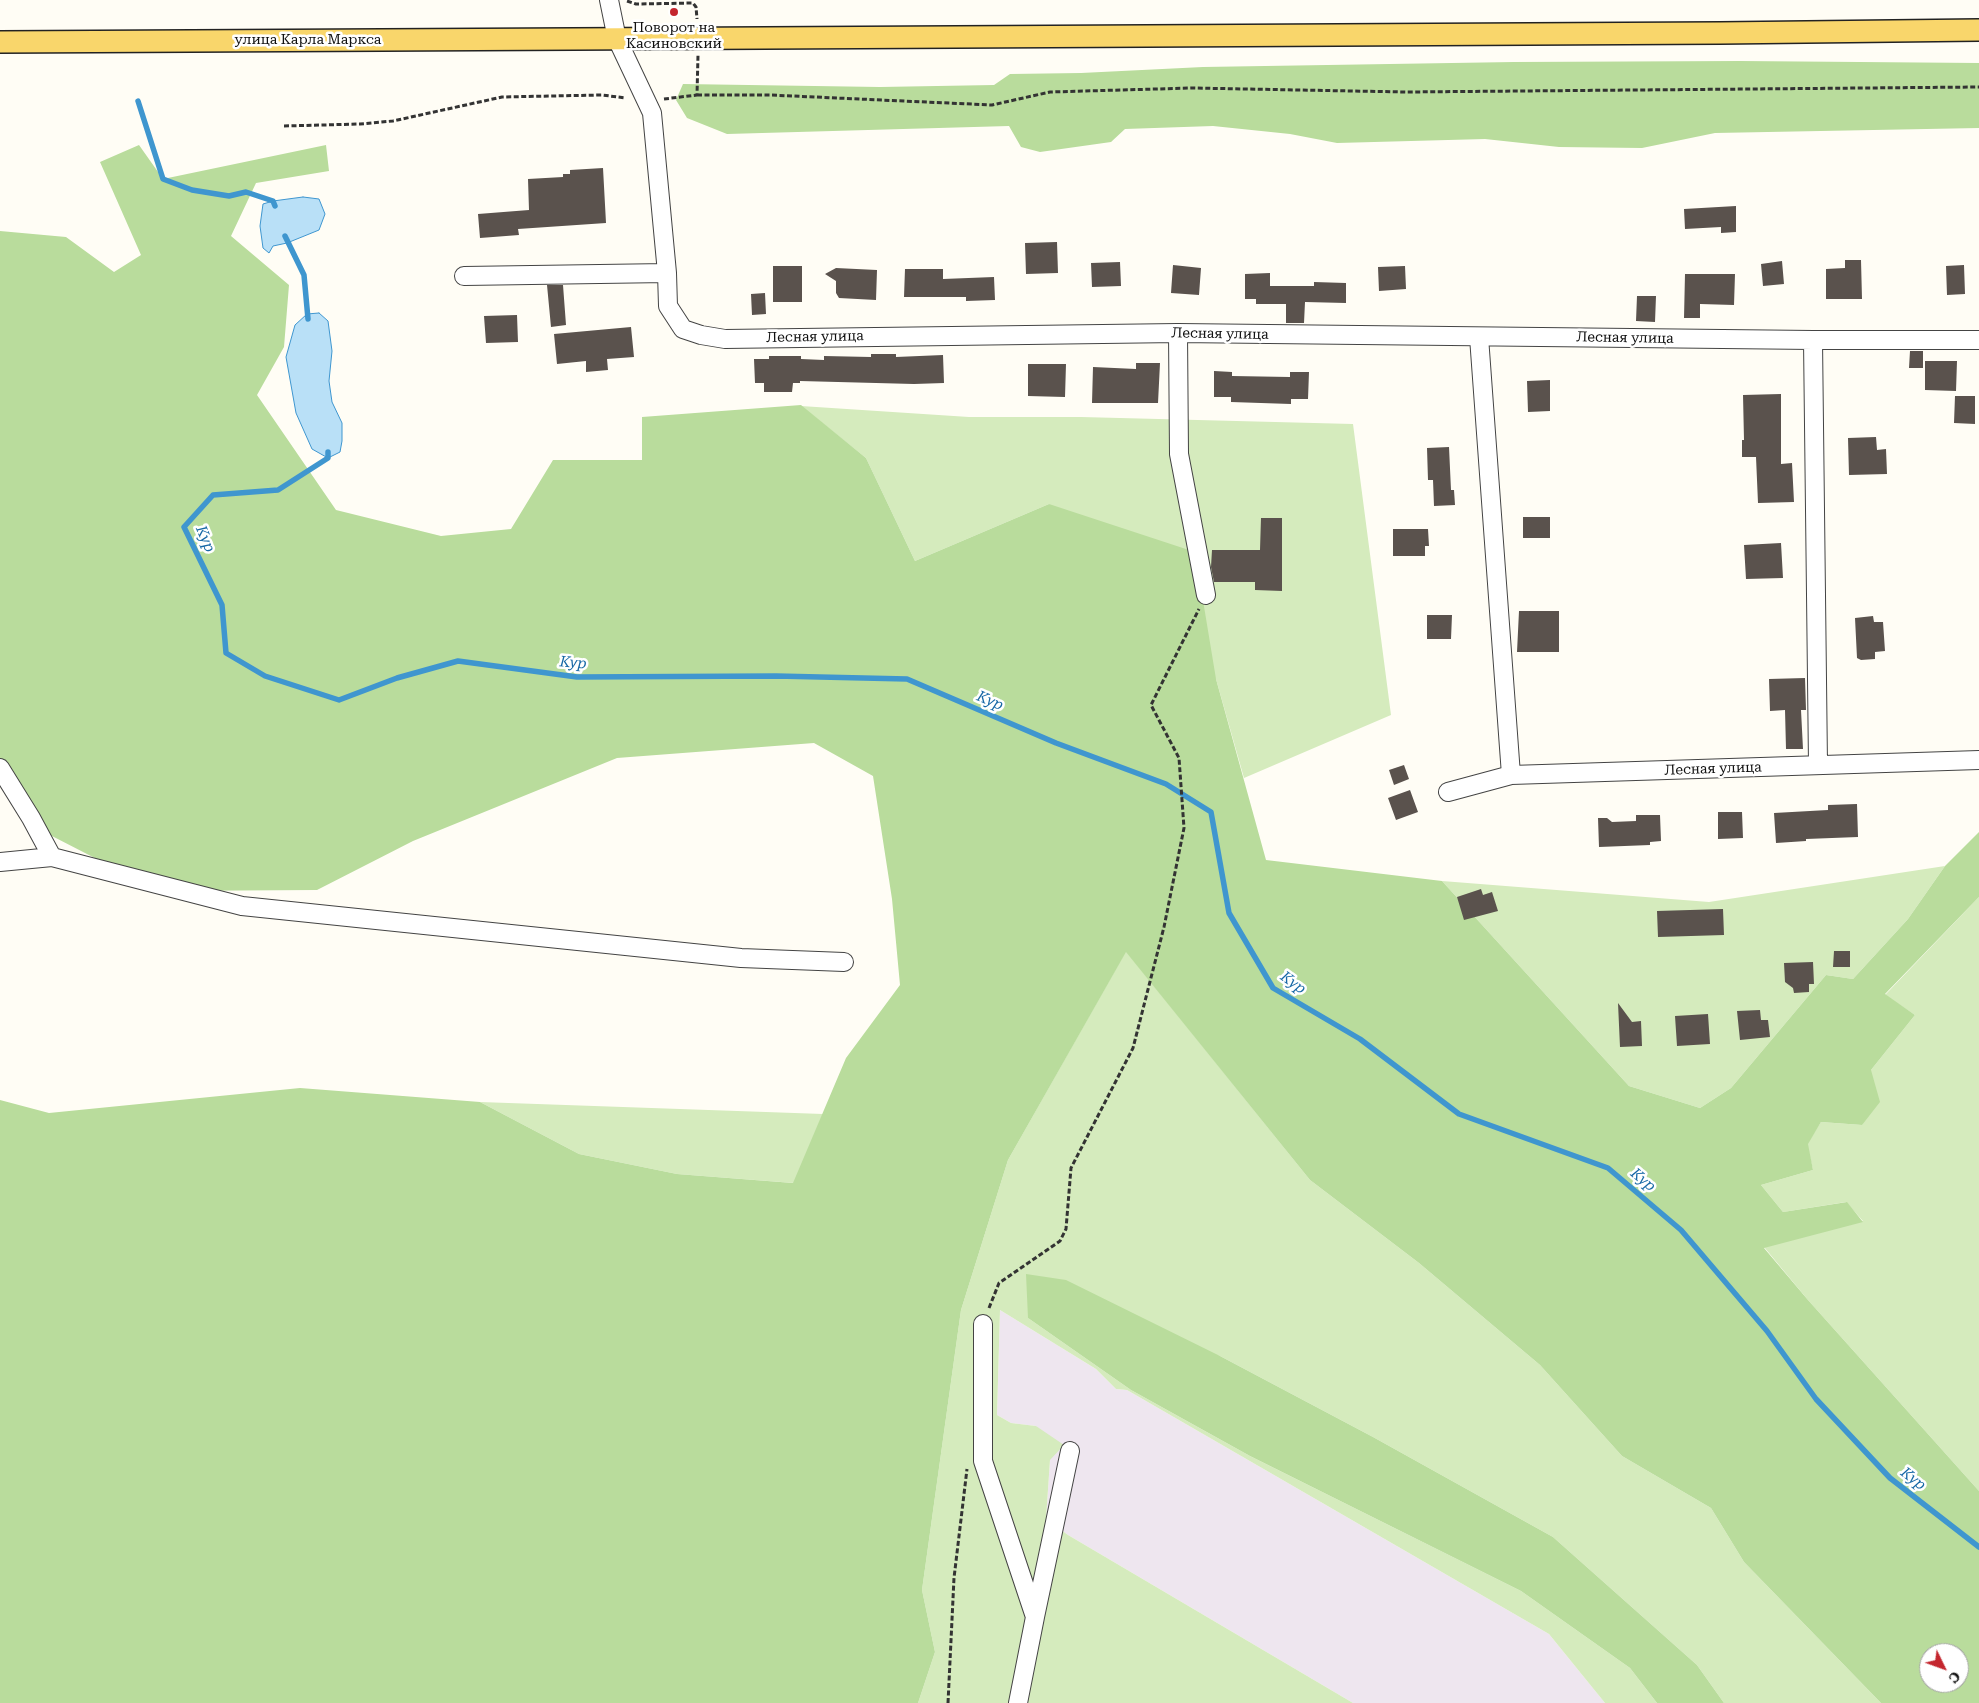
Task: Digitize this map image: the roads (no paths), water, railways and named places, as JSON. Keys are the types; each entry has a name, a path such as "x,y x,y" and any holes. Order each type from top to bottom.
{"main road":[{"name":"улица Карла Маркса","path":"0,42 1979,30"}],"street":[{"name":"Лесная улица","path":"609,0 617,39 649,107 667,273 668,306 682,329 702,335 725,339 1178,333 1979,340"},
{"path":"464,276 667,273"},
{"path":"1178,333 1179,454 1206,594"},
{"path":"1479,337 1511,775"},
{"path":"1813,340 1818,765"},
{"name":"Лесная улица","path":"1448,792 1511,775 1979,760"},
{"path":"0,768 52,856"},
{"path":"0,862 52,856 242,906 741,958 844,962"},
{"path":"983,1324 983,1461 1036,1617"},
{"path":"1018,1703 1070,1451"}],"water":[{"path":"303,197 319,199 325,214 319,230 287,243 273,246 269,253 263,248 260,226 263,204"},
{"path":"319,313 328,321 332,351 329,381 332,402 342,423 340,452 328,458 312,449 296,413 286,357 295,325 307,314"}],"waterway":[{"path":"138,101 163,179 192,190 229,196 246,192 273,201 275,206"},
{"name":"Кур","path":"285,236 304,275 308,319"},
{"name":"Кур","path":"328,452 328,458 278,490 213,495 184,527 222,605 226,653 265,676 339,700 397,678 458,661 577,677 776,676 907,679 1056,743 1166,784 1211,812 1229,913 1273,988 1360,1039 1459,1114 1608,1168 1681,1230 1767,1331 1816,1399 1890,1478 1979,1547"}],"place":[{"name":"Поворот на Касиновский","path":"674,12"}]}
